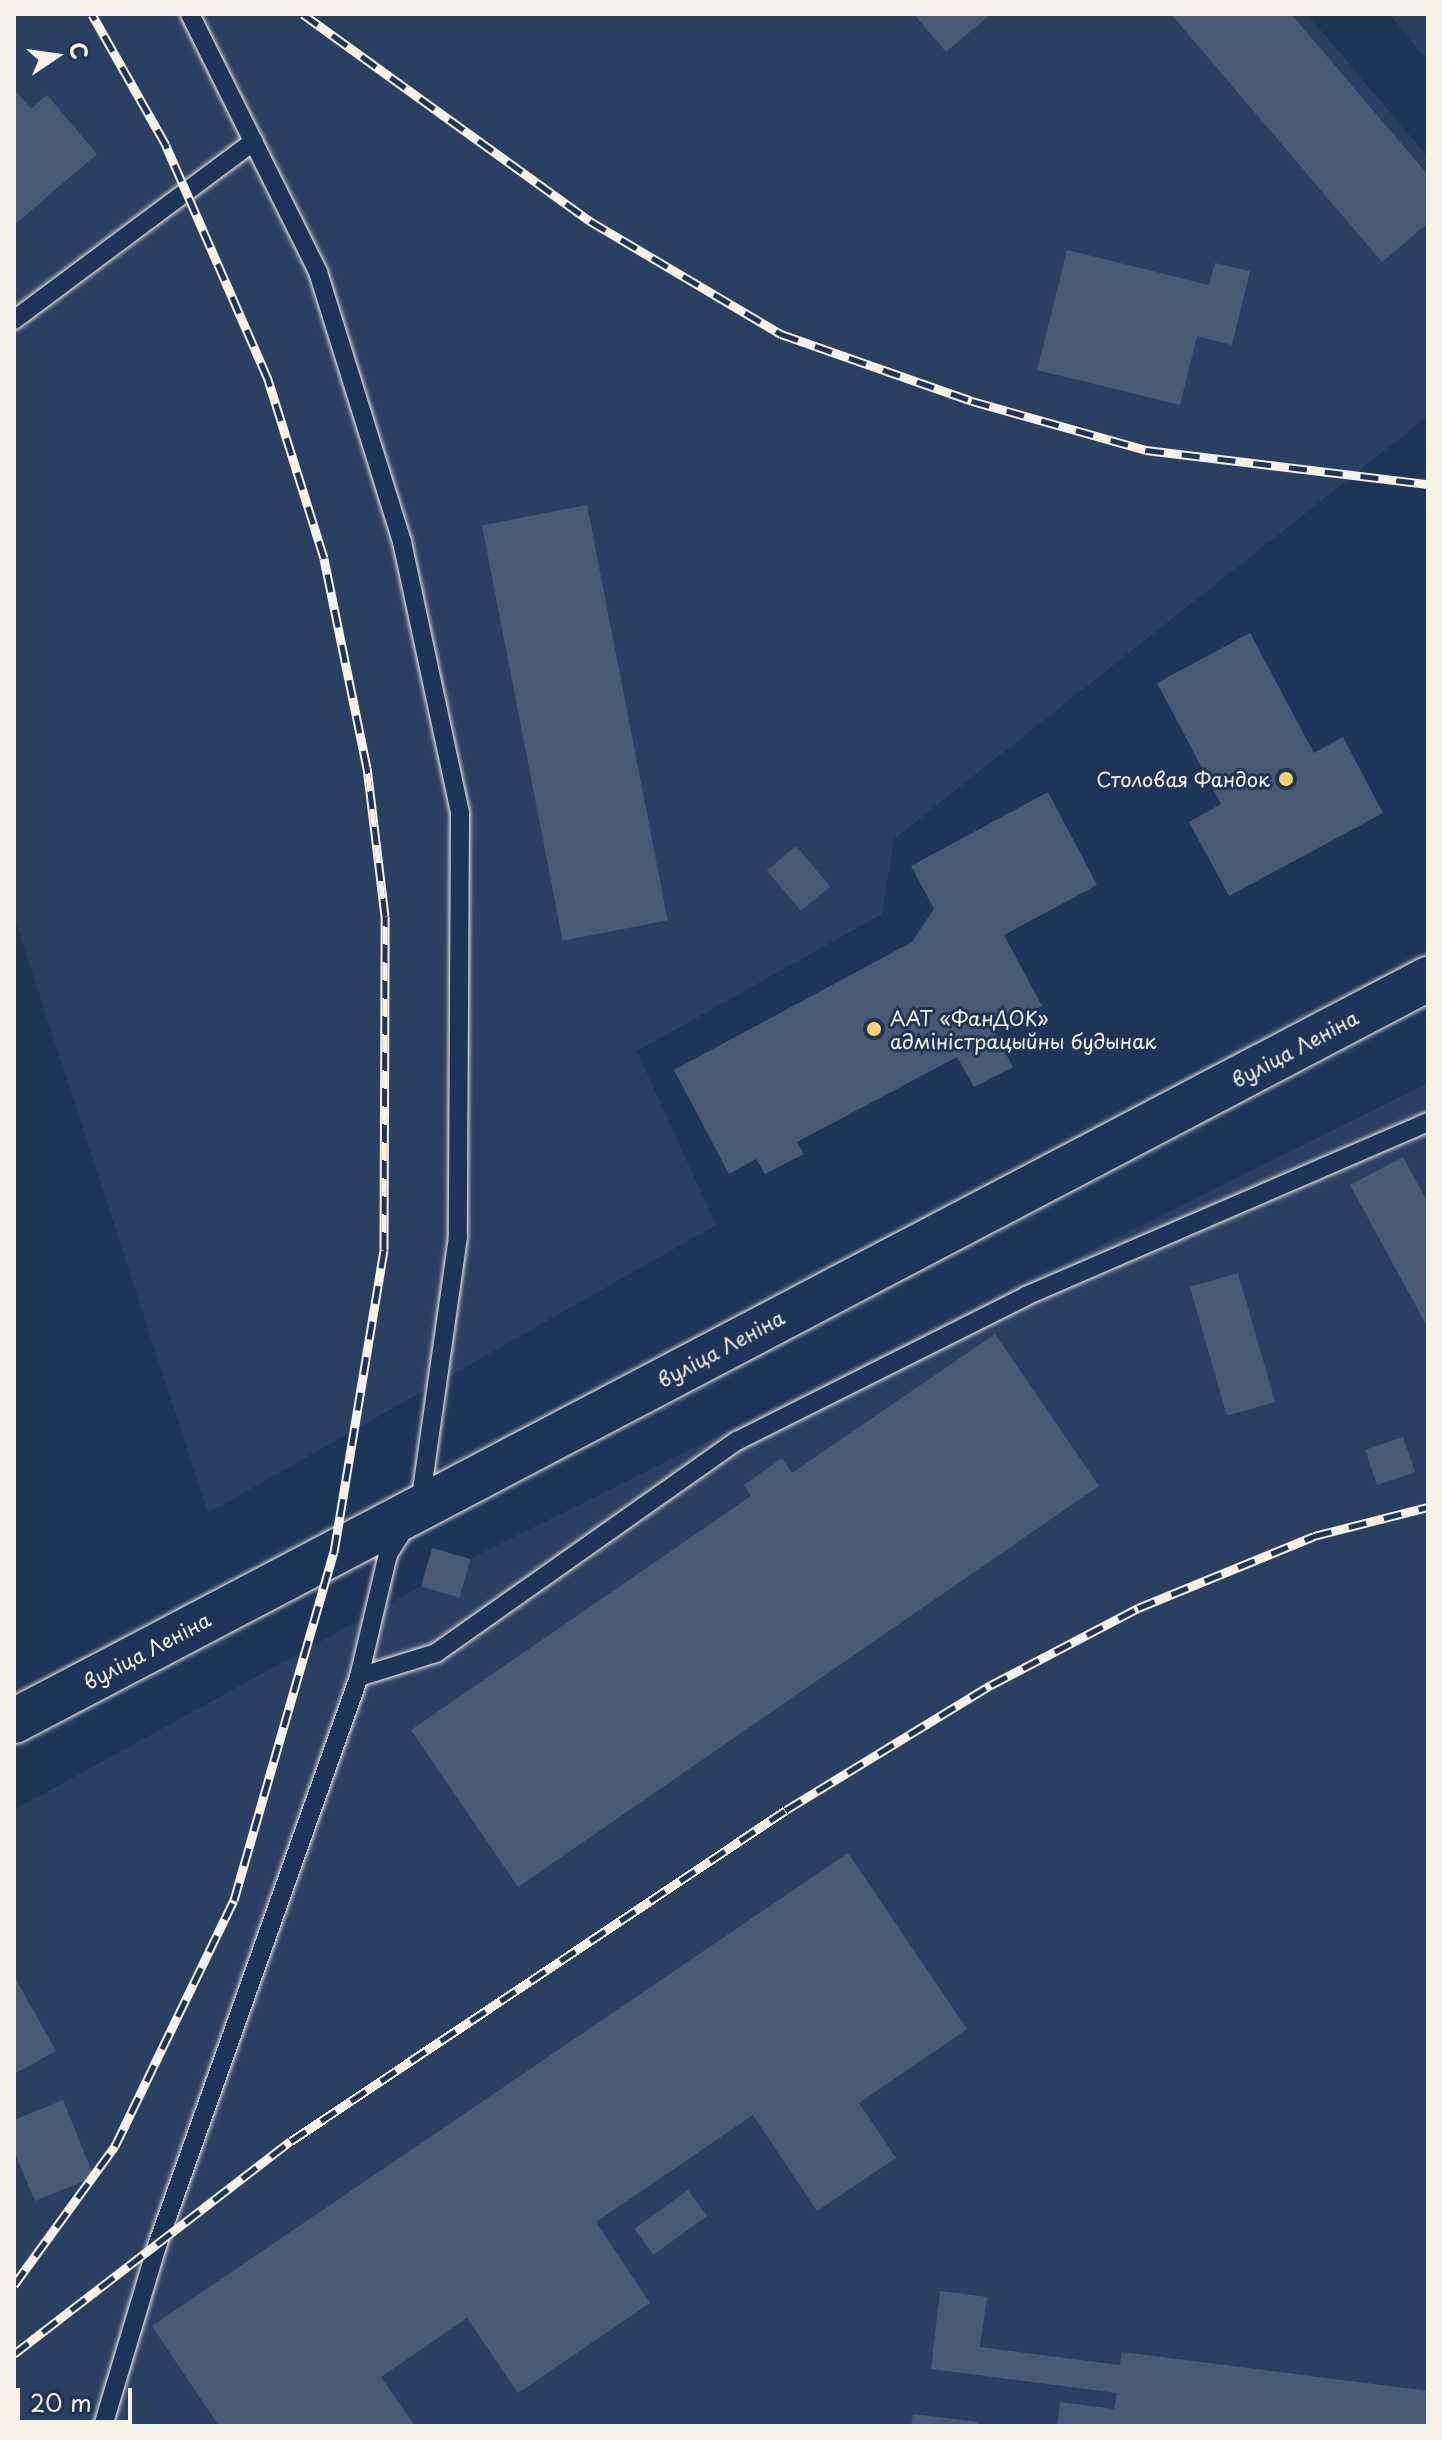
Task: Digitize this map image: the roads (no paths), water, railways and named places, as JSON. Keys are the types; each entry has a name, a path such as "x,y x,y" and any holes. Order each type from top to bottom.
{"main road":[{"name":"вуліца Леніна","path":"14,1721 1428,979"}],"lane":[{"path":"103,2426 158,2243 359,1677 388,1554 420,1507 458,1237 460,813 398,527 318,272 190,14"},
{"path":"14,320 254,141"},
{"path":"359,1677 436,1653 737,1441 1026,1296 1428,1122"}],"railway":[{"path":"14,2285 115,2146 234,1900 334,1552 384,1250 385,916 367,768 324,558 268,379 166,145 92,14"},
{"path":"303,14 590,221 781,334 972,401 1146,450 1428,484"},
{"path":"14,2354 291,2141 786,1810 991,1685 1138,1608 1314,1536 1428,1507"}],"place":[{"name":"Столовая Фандок","path":"1286,779"},
{"name":"ААТ «ФанДОК» адміністрацыйны будынак","path":"874,1029"}]}
